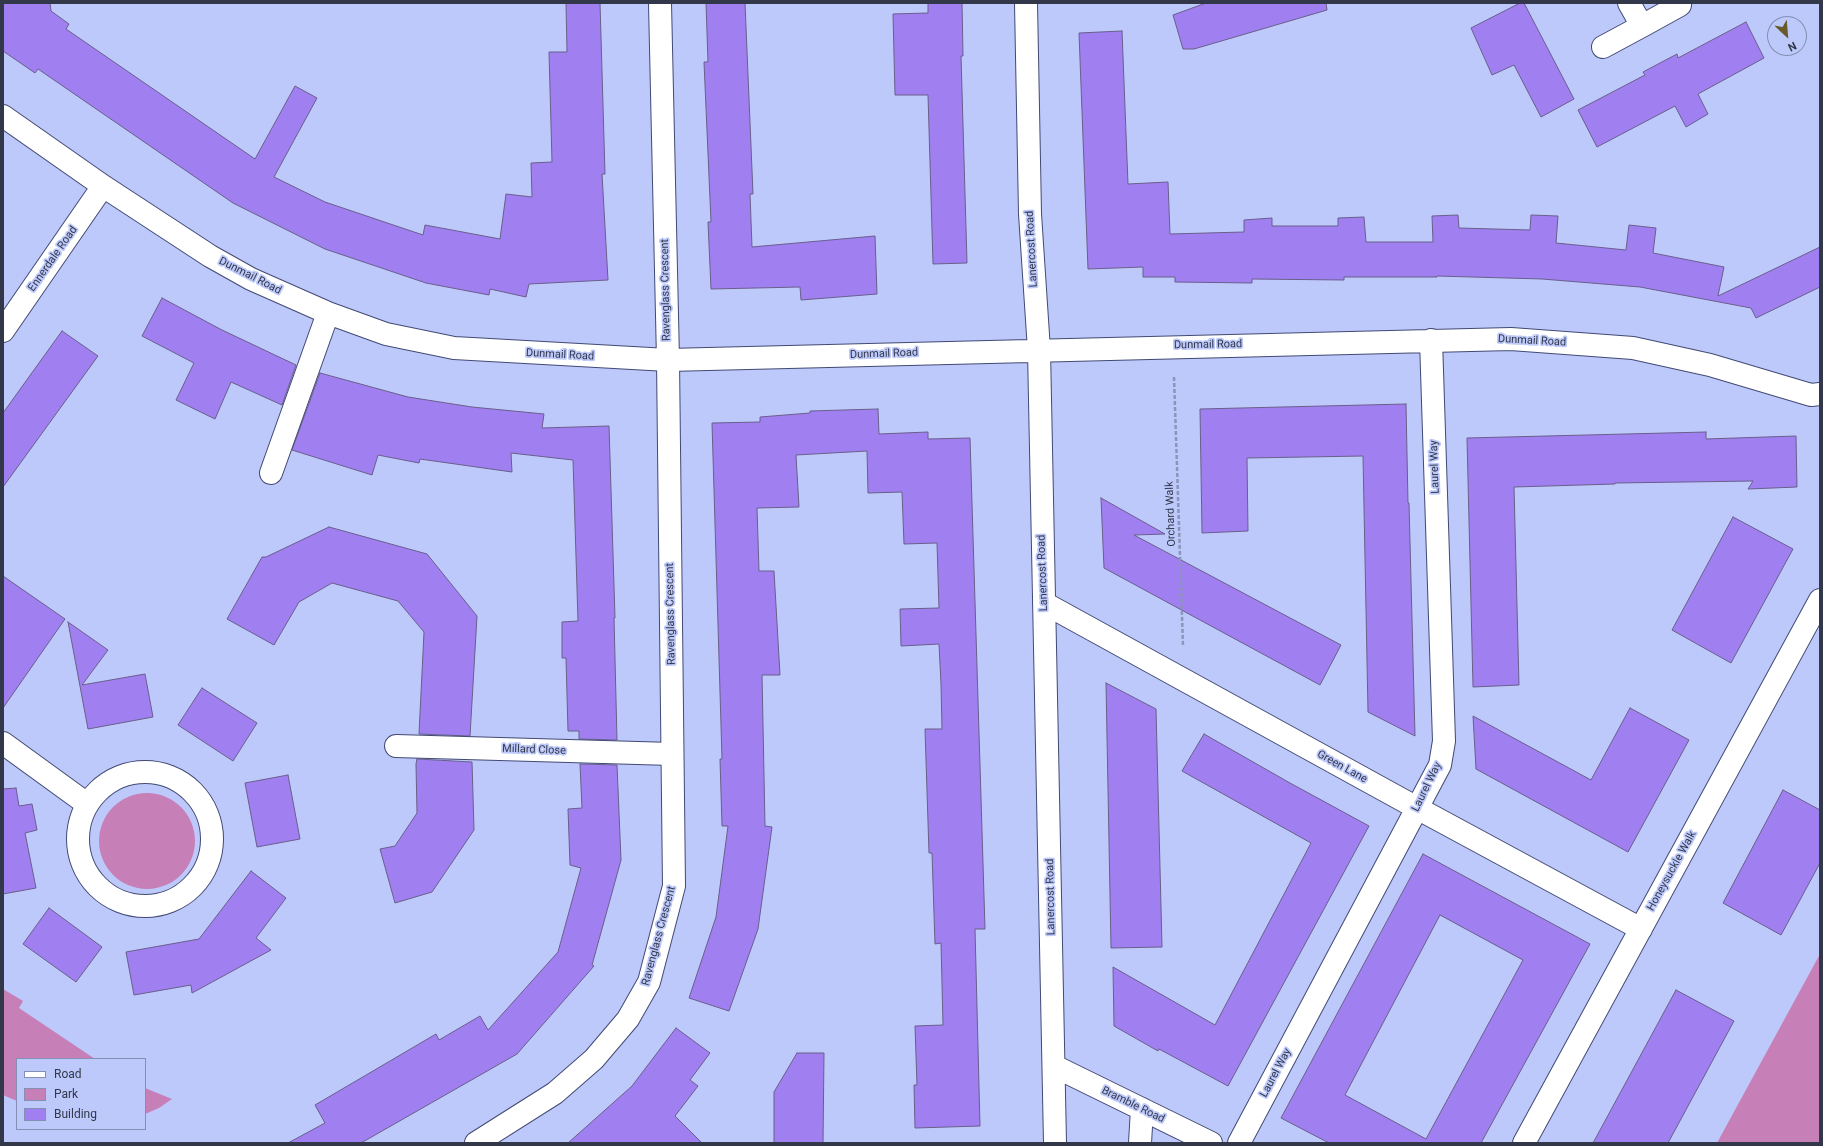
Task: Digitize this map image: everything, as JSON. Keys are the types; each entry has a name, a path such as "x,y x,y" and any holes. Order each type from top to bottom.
{"street":[{"name":"Ravenglass Crescent","path":"476,1143 555,1093 594,1059 628,1019 649,982 674,886 668,360 660,3"},
{"name":"Lanercost Road","path":"1026,3 1030,214 1038,350 1055,1143"},
{"path":"1629,3 1642,26"},
{"path":"1603,47 1680,5"},
{"name":"Dunmail Road","path":"3,116 103,186 224,264 251,279 328,313 386,334 454,348 668,360 1172,346 1512,339 1633,348 1710,365 1811,395 1820,394"},
{"name":"Ennerdale Road","path":"3,331 103,186"},
{"path":"271,474 328,313"},
{"name":"Laurel Way","path":"1239,1143 1440,765 1444,741 1431,340"},
{"name":"Honeysuckle Walk","path":"1524,1143 1820,600"},
{"name":"Green Lane","path":"1044,603 1641,929"},
{"path":"3,743 87,804"},
{"name":"Millard Close","path":"396,746 672,754"},
{"path":"146,771 169,775 195,793 208,813 212,836 212,849 204,871 190,889 174,900 151,906 118,901 98,888 84,869 78,846 79,822 87,804 102,786 122,775 146,771"},
{"name":"Bramble Road","path":"1054,1066 1211,1143"},
{"path":"1140,1143 1142,1109"}],"path":[{"name":"Orchard Walk","path":"1172,346 1185,680"}],"green space":[{"path":"147,793 165,796 181,807 192,823 195,841 192,859 181,875 165,886 147,889 129,886 113,875 102,859 99,841 102,823 113,807 129,796"},
{"path":"1820,954 1820,1143 1717,1143"},
{"path":"3,989 23,1001 19,1008 94,1058 16,1058 16,1101 3,1095"},
{"path":"146,1088 172,1099 159,1108 146,1114"}],"building":[{"path":"3,3 50,3 51,11 69,24 66,29 255,159 295,86 317,98 274,177 325,202 423,235 425,225 500,239 506,194 532,197 531,163 552,162 549,52 567,52 566,3 600,3 605,174 602,174 608,280 529,284 526,297 490,289 489,295 426,283 325,249 233,203 38,69 35,73 3,51"},
{"path":"706,3 745,3 753,194 750,194 752,247 875,236 877,294 801,300 800,287 711,289 708,222 711,222 704,62 708,62"},
{"path":"928,3 962,3 963,56 961,56 967,263 933,264 928,95 895,95 893,14 928,13"},
{"path":"1206,3 1326,3 1327,10 1194,49 1183,49 1173,15"},
{"path":"1520,3 1524,3 1574,99 1541,117 1514,65 1492,75 1471,28"},
{"path":"1746,22 1764,58 1698,94 1708,114 1686,127 1675,106 1597,147 1578,110 1645,75 1643,72 1677,54 1678,58"},
{"path":"1122,31 1128,184 1168,182 1170,234 1244,232 1244,220 1272,218 1272,226 1338,226 1338,218 1364,217 1366,242 1433,242 1432,216 1458,215 1459,228 1530,230 1531,215 1558,216 1556,243 1626,250 1629,225 1656,228 1653,253 1724,267 1718,296 1820,247 1820,287 1756,318 1751,308 1640,287 1542,279 1437,276 1344,277 1344,280 1252,279 1252,283 1175,282 1175,277 1143,277 1143,267 1088,269 1079,33"},
{"path":"162,298 222,330 296,365 282,405 231,382 215,419 176,400 194,363 142,336"},
{"path":"62,331 98,356 3,487 3,413"},
{"path":"320,373 408,397 472,407 544,414 542,428 609,426 617,740 579,739 579,731 568,731 566,658 562,658 562,622 578,621 573,460 511,453 512,472 420,459 419,463 378,455 372,475 292,450"},
{"path":"1406,404 1415,736 1368,712 1363,456 1247,458 1248,531 1202,533 1200,409"},
{"path":"878,409 879,434 928,432 928,439 970,438 985,929 975,929 980,1126 915,1128 914,1085 917,1085 915,1026 943,1025 941,943 935,944 932,853 929,853 925,729 942,729 941,684 939,644 901,646 900,609 939,608 937,543 904,544 902,492 868,493 867,451 796,455 799,507 757,508 759,571 774,571 780,675 762,675 765,826 772,827 758,929 729,1011 689,998 716,917 728,826 722,826 720,759 722,759 712,423 760,422 760,417 810,413 810,411"},
{"path":"1706,432 1706,439 1796,436 1797,487 1748,489 1753,481 1615,483 1514,487 1519,685 1473,687 1467,438"},
{"path":"1101,498 1165,534 1134,535 1341,645 1320,685 1104,568"},
{"path":"1733,517 1793,549 1731,663 1672,630"},
{"path":"329,527 427,554 477,616 470,736 419,734 424,632 398,601 332,583 299,602 274,645 227,619 262,557 266,557"},
{"path":"3,576 65,619 3,708"},
{"path":"68,622 108,650 82,685 145,674 153,717 88,729"},
{"path":"1106,683 1156,709 1162,947 1111,948"},
{"path":"202,688 257,723 233,761 178,725"},
{"path":"1630,708 1689,740 1628,852 1476,769 1473,716 1591,780"},
{"path":"1204,734 1369,826 1228,1086 1159,1049 1158,1051 1114,1026 1113,967 1215,1025 1311,843 1182,771"},
{"path":"417,759 472,762 474,830 432,892 395,903 380,849 395,846 417,813"},
{"path":"580,764 617,765 621,860 592,965 594,966 517,1054 361,1143 288,1143 325,1123 315,1105 436,1034 439,1040 480,1016 488,1030 558,952 581,868 570,865 568,809 582,808"},
{"path":"288,775 300,839 257,847 245,783"},
{"path":"16,788 19,806 32,804 37,830 25,833 36,888 3,894 3,789"},
{"path":"1783,790 1820,810 1820,863 1781,935 1723,903"},
{"path":"1423,854 1590,944 1481,1143 1329,1143 1281,1118","holes":["1440,915 1523,960 1426,1139 1345,1095"]},
{"path":"251,871 286,898 256,938 271,950 192,993 191,985 134,995 126,952 199,939"},
{"path":"49,908 102,947 76,982 23,944"},
{"path":"1676,990 1734,1021 1668,1143 1593,1143"},
{"path":"676,1028 710,1053 690,1080 698,1086 675,1116 702,1143 568,1143 632,1086"},
{"path":"797,1053 824,1053 823,1143 774,1143 774,1092"}]}
